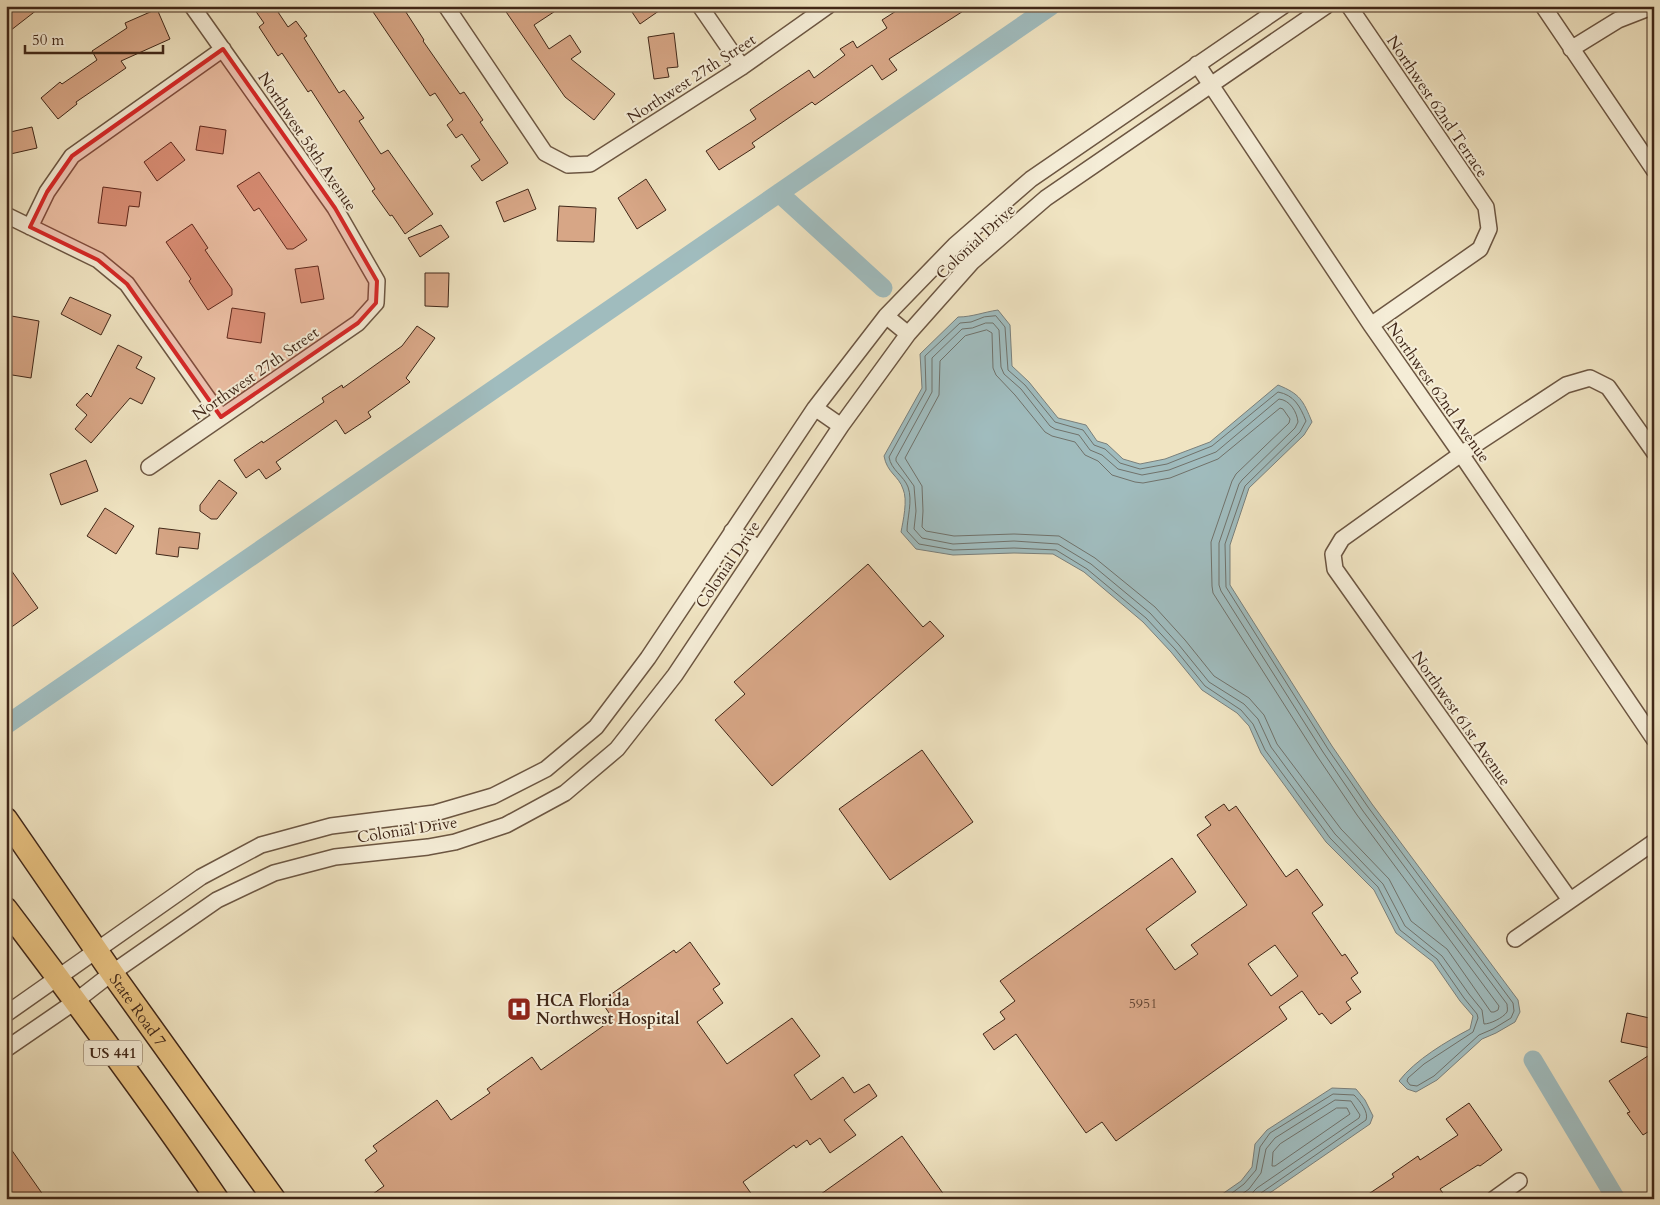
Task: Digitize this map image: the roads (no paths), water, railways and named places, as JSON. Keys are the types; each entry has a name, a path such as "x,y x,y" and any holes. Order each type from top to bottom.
{"main road":[{"name":"State Road 7","path":"6,819 96,951 274,1199"},
{"name":"US 441","path":"6,909 76,1001 217,1199"}],"street":[{"name":"Northwest 58th Avenue","path":"192,6 335,208 377,281 376,303"},
{"name":"Northwest 27th Street","path":"446,6 545,153 568,165 590,164 742,67 828,6"},
{"path":"700,6 742,67"},
{"name":"Colonial Drive","path":"6,1014 201,878 261,845 331,826 435,813 494,796 546,769 596,727 618,700 815,408 886,316 955,245 1031,179 1283,6"},
{"name":"Colonial Drive","path":"6,1049 218,900 274,873 335,857 428,847 455,842 506,825 565,793 617,749 675,675 841,426 908,334 972,262 1046,198 1326,6"},
{"name":"Northwest 62nd Terrace","path":"1349,6 1486,207 1489,229 1480,249 1371,325"},
{"path":"1543,6 1654,170"},
{"path":"1572,49 1618,20 1654,6"},
{"path":"30,227 47,192 72,156 223,49"},
{"name":"Northwest 62nd Avenue","path":"1197,64 1371,325 1461,454 1654,740"},
{"path":"6,216 98,260 127,284 221,417"},
{"name":"Northwest 27th Street","path":"149,467 358,323 376,303"},
{"path":"886,316 908,334"},
{"path":"1461,454 1566,386 1590,378 1608,386 1653,448"},
{"path":"815,408 841,426"},
{"name":"Northwest 61st Avenue","path":"1461,454 1342,539 1333,554 1335,569 1570,900"},
{"path":"732,531 759,548"},
{"path":"1515,939 1654,842"},
{"path":"1494,1199 1519,1181"}],"water":[{"path":"998,310 1010,325 1012,366 1029,382 1058,418 1086,425 1097,441 1107,444 1123,459 1140,464 1165,459 1210,442 1278,385 1296,395 1306,408 1312,422 1304,435 1249,488 1230,545 1230,585 1332,746 1372,804 1518,1000 1520,1012 1515,1022 1482,1039 1437,1080 1416,1092 1407,1089 1399,1081 1422,1058 1470,1029 1473,1016 1460,1001 1433,962 1396,933 1374,890 1326,842 1261,753 1249,726 1237,713 1202,690 1143,622 1084,572 1053,554 953,555 916,549 901,532 905,510 904,494 901,485 888,466 884,456 922,388 920,354 958,317"},
{"path":"1332,1088 1356,1089 1365,1100 1373,1116 1370,1124 1261,1199 1215,1199 1241,1181 1252,1167 1255,1144 1267,1130"}],"waterway":[{"path":"6,725 1051,6"},
{"path":"779,193 883,288"},
{"path":"1533,1060 1616,1199"}],"place":[{"name":"HCA Florida Northwest Hospital","path":"519,1009"}]}
